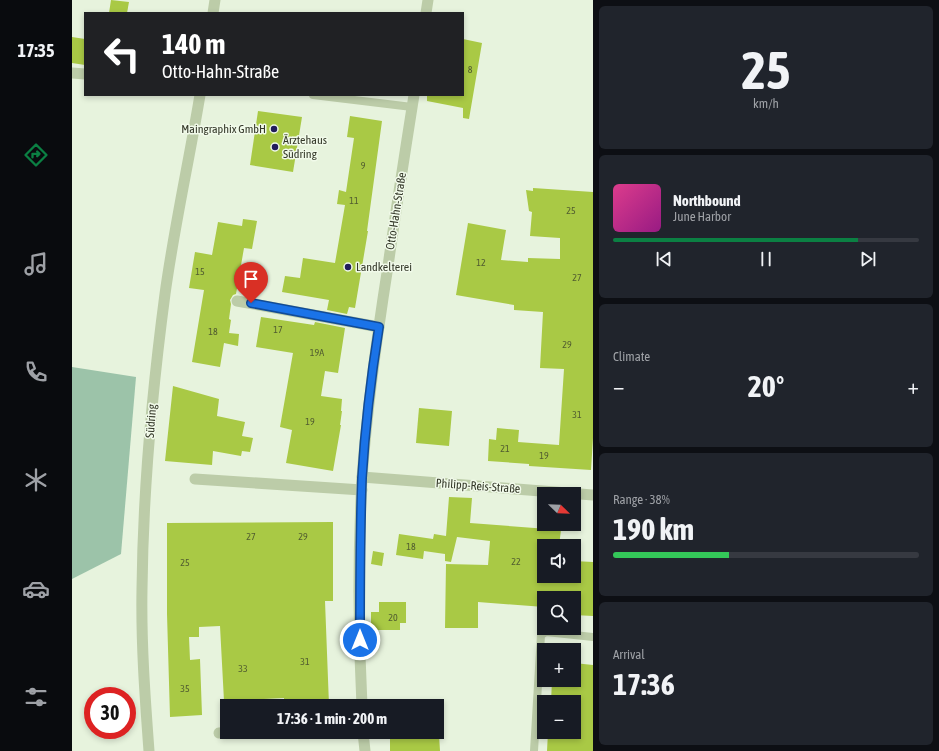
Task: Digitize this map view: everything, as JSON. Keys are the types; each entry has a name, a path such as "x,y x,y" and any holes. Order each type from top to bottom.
{"street":[{"path":"214,12 215,0"},
{"path":"426,12 428,0"},
{"path":"72,73 84,74"},
{"name":"Südring","path":"149,751 145,687 142,590 145,507 152,405 170,261 200,96"},
{"name":"Otto-Hahn-Straße","path":"362,699 360,655 360,520 362,477 372,370 414,96"},
{"path":"237,300 379,327"},
{"name":"Philipp-Reis-Straße","path":"362,477 593,495"},
{"path":"195,479 362,490"},
{"path":"364,739 365,751"}],"lane":[{"path":"321,96 412,107"},
{"path":"534,751 541,635 546,632 593,637"}],"green space":[{"path":"72,367 136,377 121,554 72,579"}],"building":[{"path":"111,0 129,2 127,12 109,12"},
{"path":"72,37 84,39 84,65 72,63"},
{"path":"464,39 482,43 469,119 463,118 463,108 427,101 427,96 464,96"},
{"name":"Ärztehaus Südring","path":"258,111 302,117 293,172 250,165"},
{"path":"350,116 382,121 368,231 355,308 349,307 347,314 327,310 329,300 282,292 285,276 300,278 303,258 335,263 345,205 337,204 339,190 346,192 354,138 347,137"},
{"path":"533,188 593,192 593,438 591,470 529,466 529,464 488,461 489,439 496,440 497,428 519,430 518,442 559,445 564,369 540,368 543,312 514,310 514,305 456,295 468,223 506,230 501,260 528,262 528,258 560,259 560,238 530,236 532,212 529,211 526,190 533,191"},
{"path":"243,219 257,221 252,249 244,248 236,294 233,295 230,300 231,304 229,319 231,320 229,333 239,334 238,346 224,343 220,367 192,362 204,290 189,288 195,252 212,255 218,222 242,226"},
{"path":"261,317 314,325 315,322 345,328 338,373 325,371 321,396 342,399 341,425 333,471 286,463 292,430 280,427 293,353 256,347"},
{"path":"173,386 219,399 217,416 245,422 242,436 253,438 250,452 242,451 241,456 213,451 212,465 165,461"},
{"path":"419,408 452,411 449,446 416,443"},
{"path":"449,497 472,498 470,523 537,528 537,531 561,531 560,539 537,539 537,583 581,583 581,561 593,562 593,616 581,615 581,591 537,591 537,606 478,602 478,628 445,628 446,564 488,565 490,541 457,537 451,562 445,561 445,554 424,551 423,559 396,555 399,534 433,539 434,534 446,536"},
{"path":"333,522 333,601 325,601 329,699 224,699 220,626 199,627 199,637 189,637 190,660 200,659 202,715 170,717 167,614 167,523"},
{"path":"373,551 384,553 382,566 371,564"},
{"path":"379,602 406,602 406,623 400,623 400,630 371,630 371,612 379,612"},
{"path":"581,664 593,665 593,751 547,751 548,739 581,739 581,695 551,695 552,687 581,687"},
{"path":"390,739 439,739 440,751 390,751"}],"place":[{"name":"Maingraphix GmbH","path":"274,129"},
{"name":"Ärztehaus Südring","path":"275,147"},
{"name":"Landkelterei","path":"348,267"}],"route":[{"path":"251,303 379,327 372,370 362,477 360,520 360,640"}]}
